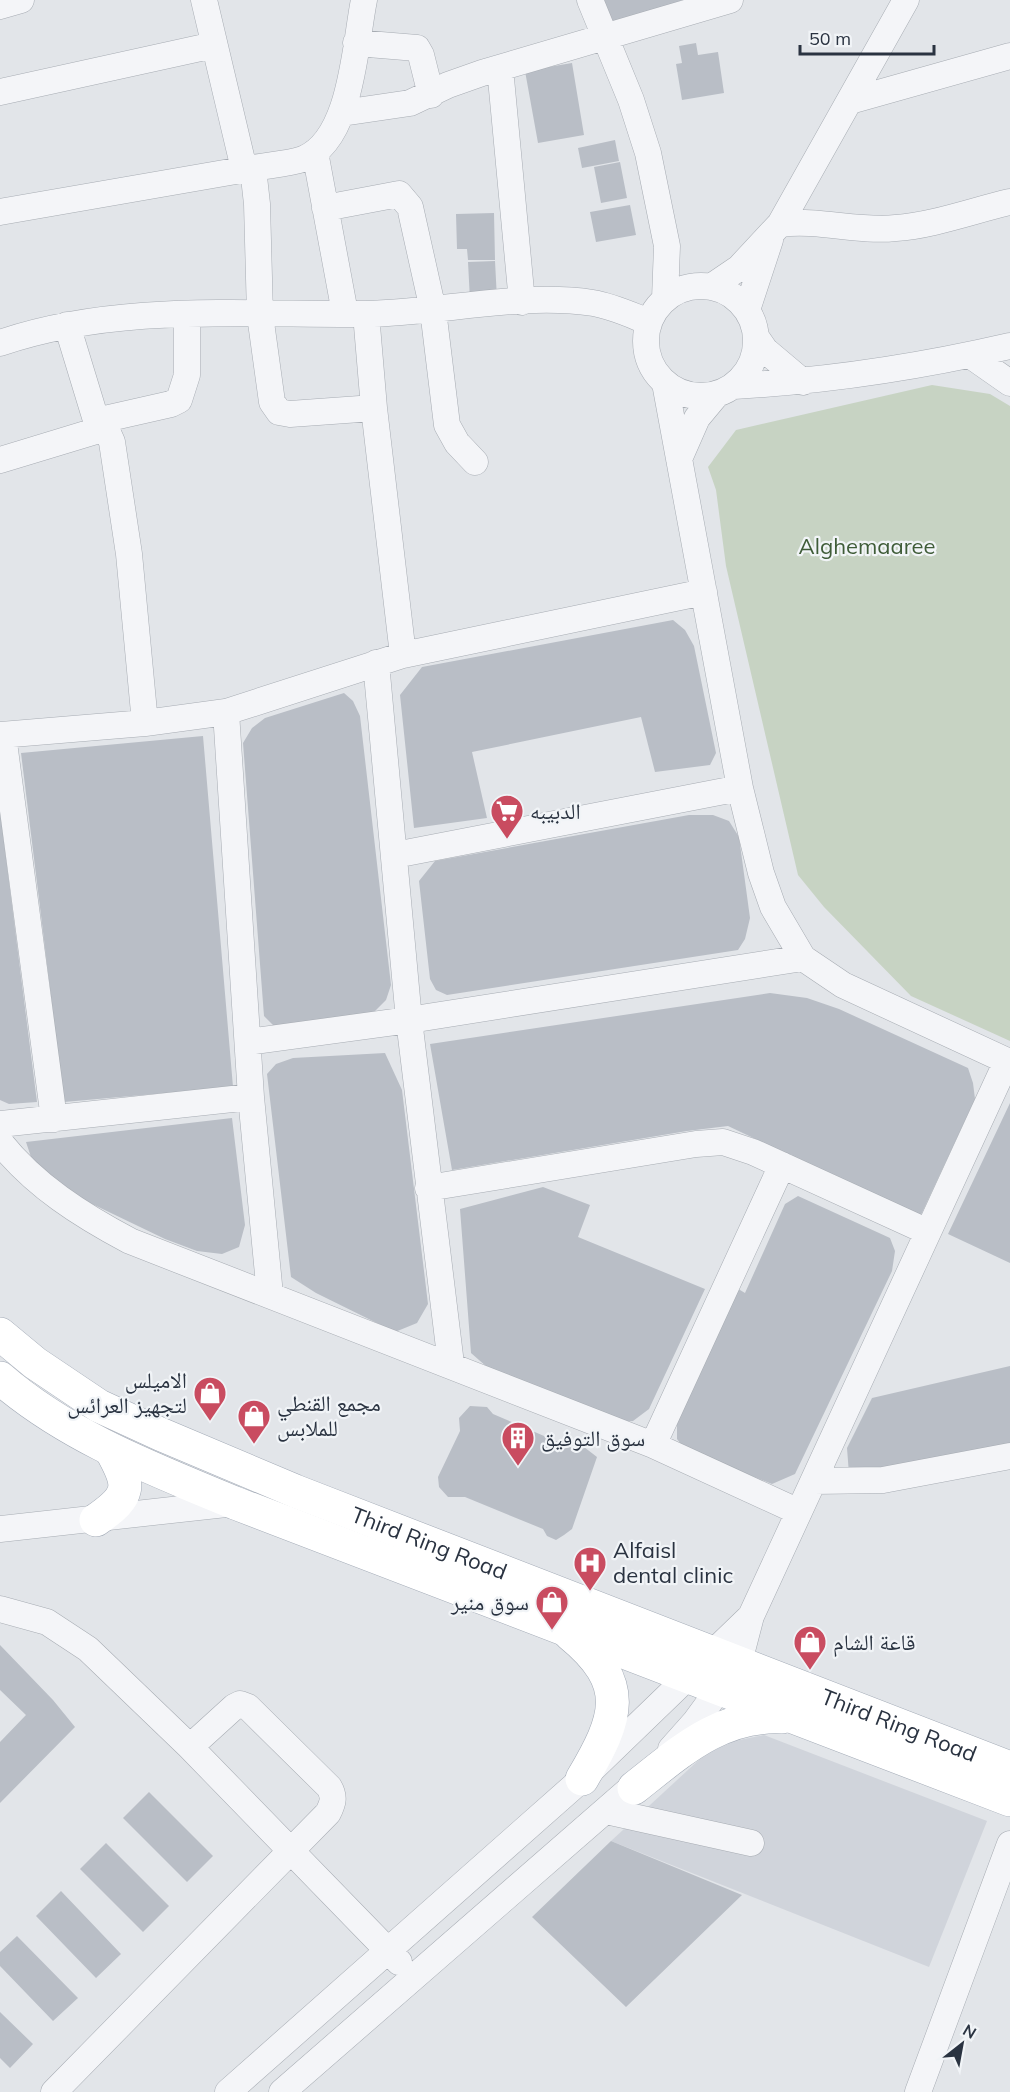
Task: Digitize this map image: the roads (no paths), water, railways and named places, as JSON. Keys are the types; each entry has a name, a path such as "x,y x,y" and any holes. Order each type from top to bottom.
{"main road":[{"name":"Third Ring Road","path":"0,1334 35,1363 99,1406 160,1434 295,1491 1010,1768"},
{"name":"Third Ring Road","path":"0,1378 59,1420 111,1450 235,1503 559,1625 1010,1800"},
{"path":"96,1520 120,1500 127,1488 124,1475 111,1450"},
{"path":"559,1625 595,1658 607,1674 612,1693 613,1711 609,1728 582,1779"},
{"path":"634,1788 693,1741 718,1727 764,1716 795,1718"}],"street":[{"path":"0,6 21,0"},
{"path":"204,0 257,204 260,315 272,402 279,412 290,414 374,408"},
{"path":"0,212 302,159 315,152 342,113 364,0"},
{"path":"590,0 632,100 648,153 667,246 665,299"},
{"path":"342,113 393,107 431,95 448,85 500,68 730,0"},
{"path":"747,310 776,229 906,0"},
{"path":"356,43 417,48 421,55 431,95"},
{"path":"0,92 214,45"},
{"path":"850,101 1010,56"},
{"path":"500,68 522,303"},
{"path":"315,152 325,208 356,314 374,408 403,655"},
{"path":"325,208 389,195 399,194 405,198 410,207 433,310 447,425 457,443 474,462"},
{"path":"1010,202 898,228 857,229 800,221 776,229 739,268 702,286 678,291 665,299 649,322 645,338 647,355 654,370 665,383 680,392 698,396 725,390 803,382 970,355 1010,346"},
{"path":"667,246 702,286 727,292 747,310 756,337 765,350 803,382"},
{"path":"0,343 68,326 187,314 356,314 522,303 594,303 649,322"},
{"path":"0,460 98,425 179,400 187,375 187,314"},
{"path":"68,326 98,425 108,433 112,442 121,495 145,723"},
{"path":"679,460 697,418 725,390 747,373 754,356 756,337"},
{"path":"970,355 1010,383"},
{"path":"282,2092 634,1788 695,1722 719,1689 726,1657 751,1616 1009,1062 843,985 803,958 773,907 761,873 740,788 665,383"},
{"path":"54,1119 2,735 145,723 226,712 403,655 704,592"},
{"path":"376,663 409,1020 451,1364"},
{"path":"226,712 251,1096 270,1295"},
{"path":"395,855 740,788"},
{"path":"248,1042 409,1020 803,958"},
{"path":"0,1124 251,1096"},
{"path":"0,1142 21,1168 93,1222 130,1240 653,1444 799,1512"},
{"path":"428,1188 696,1144 723,1142 782,1164 928,1232"},
{"path":"653,1444 782,1164"},
{"path":"814,1481 883,1480 1010,1456"},
{"path":"0,1529 235,1503"},
{"path":"4,1613 47,1622 73,1637 190,1747 414,1977"},
{"path":"228,2092 582,1779 688,1676 726,1657"},
{"path":"54,2092 328,1813 333,1794 329,1787 252,1710 240,1704 190,1747"},
{"path":"606,1811 751,1842"},
{"path":"918,2092 1010,1844"}],"place":[{"name":"الدبيبه","path":"507,840"},
{"name":"الاميلس لتجهيز العرائس","path":"210,1422"},
{"name":"مجمع القنطي للملابس","path":"254,1445"},
{"name":"سوق التوفيق","path":"518,1467"},
{"name":"Alfaisl dental clinic","path":"590,1592"},
{"name":"سوق منير","path":"552,1631"},
{"name":"قاعة الشام","path":"810,1671"}],"park label":[{"name":"Alghemaaree","path":"867,546"}]}
